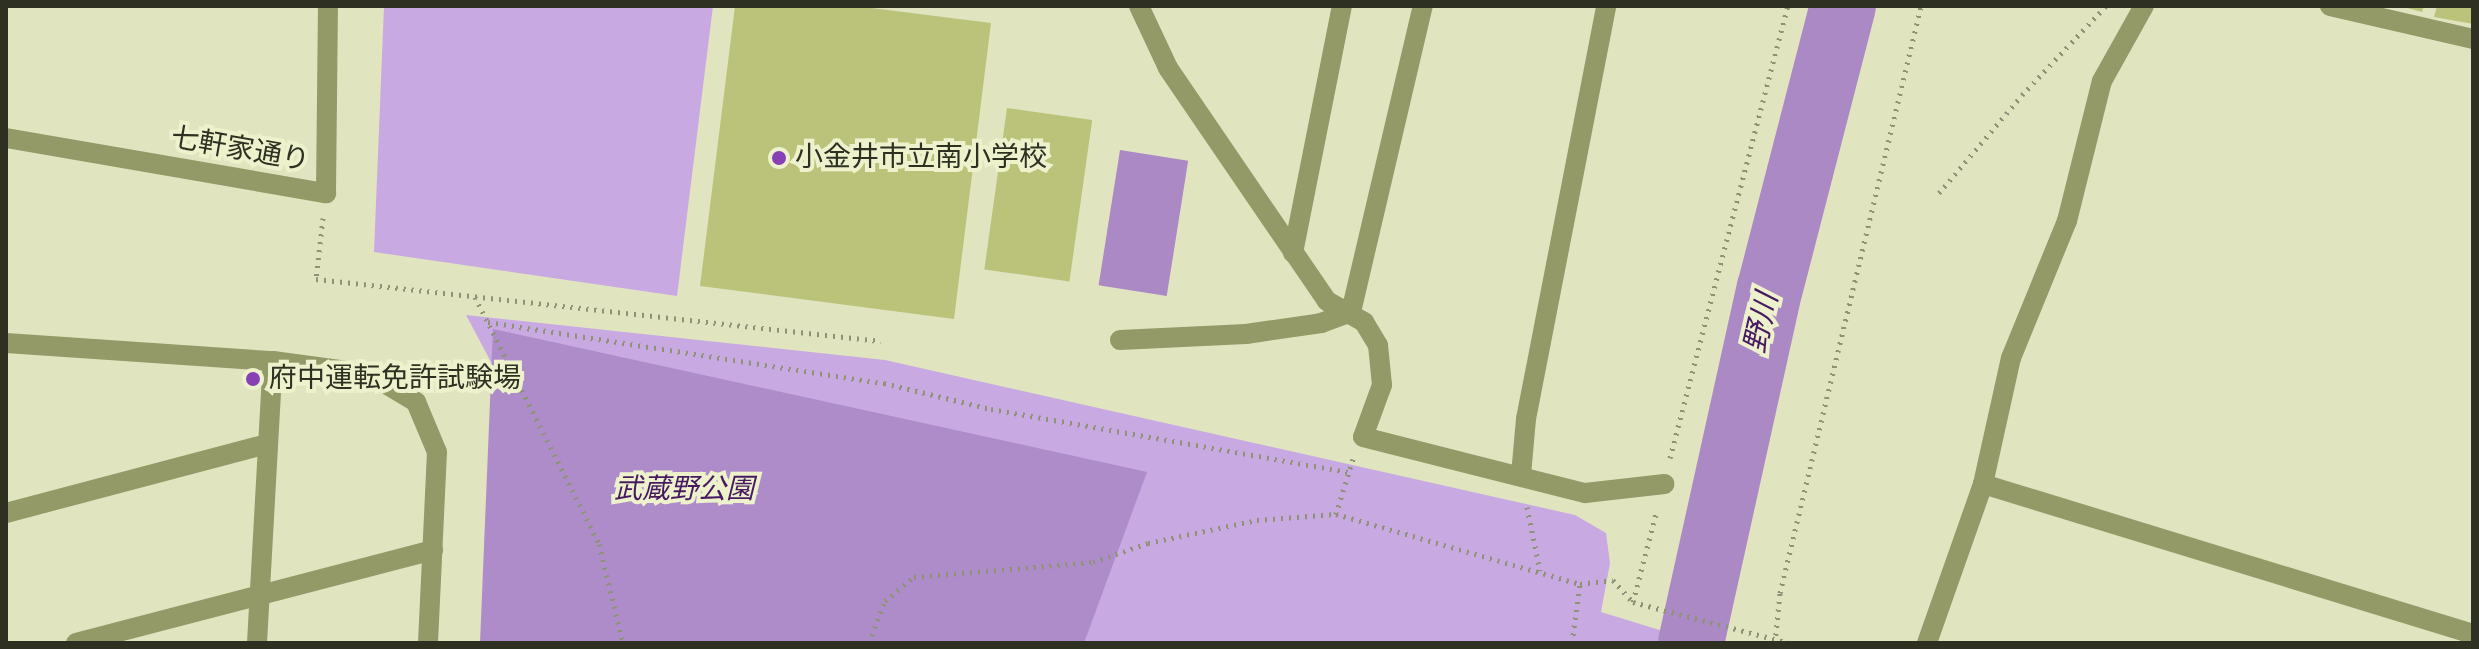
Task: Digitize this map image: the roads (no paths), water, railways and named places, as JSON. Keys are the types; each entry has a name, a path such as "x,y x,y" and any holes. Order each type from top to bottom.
{"street":[{"name":"七軒家通り","path":"6,138 326,193 328,6"},
{"path":"1139,6 1168,68 1293,253 1327,301 1351,312 1378,345 1382,385 1363,437 1585,493 1664,484"},
{"path":"1293,253 1342,6"},
{"path":"1351,312 1423,6"},
{"path":"1521,475 1526,419 1606,6"},
{"path":"2330,6 2473,39"},
{"path":"1927,643 1983,484 2011,358 2067,221 2102,81 2142,9"},
{"path":"1120,340 1246,334 1321,323 1351,312"},
{"path":"6,343 273,361 369,374 416,402 437,452 428,643"},
{"path":"257,643 273,361"},
{"path":"6,513 267,444"},
{"path":"1983,484 2473,634 2470,643"},
{"path":"76,643 433,550"}],"waterway":[{"name":"野川","path":"1691,643 1770,288 1843,6"}],"place":[{"name":"小金井市立南小学校","path":"779,158"},
{"name":"府中運転免許試験場","path":"253,379"}],"park label":[{"name":"武蔵野公園","path":"684,490"}]}
